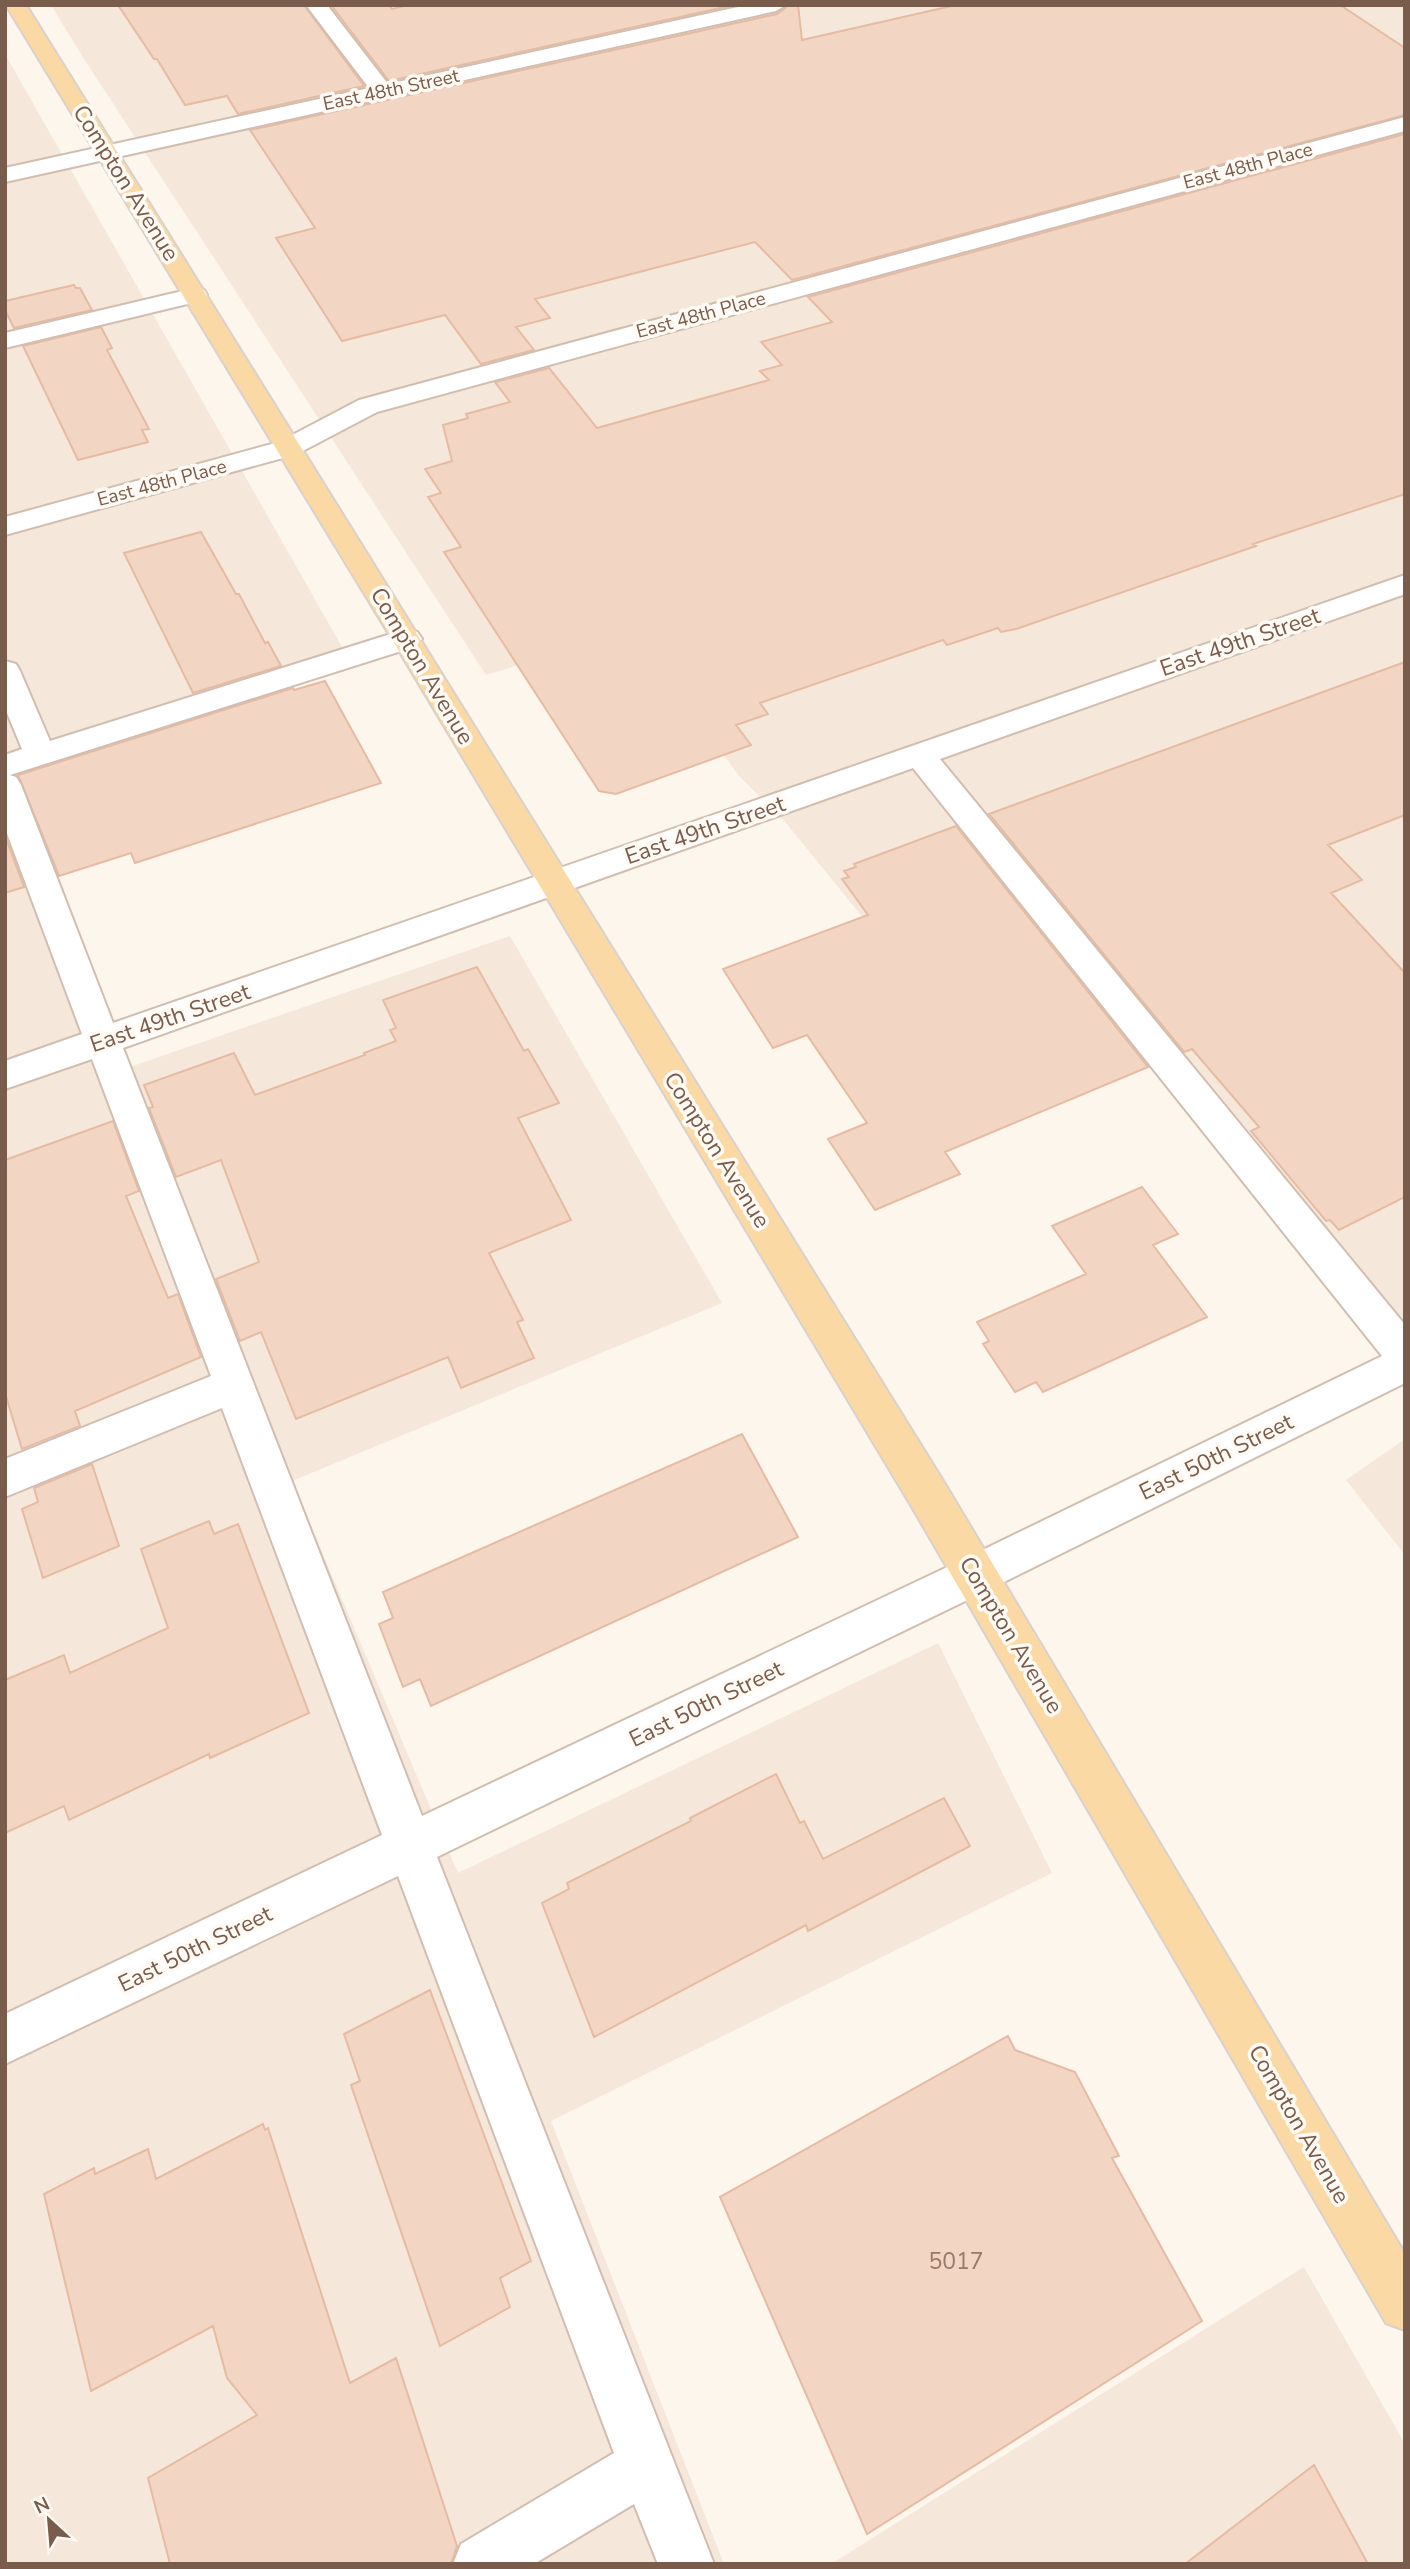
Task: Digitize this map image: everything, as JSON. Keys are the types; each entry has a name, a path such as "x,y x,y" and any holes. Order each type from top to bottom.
{"main road":[{"name":"Compton Avenue","path":"16,5 407,639 975,1575 1405,2304"}],"street":[{"path":"316,5 383,92"},
{"name":"East 48th Street","path":"5,175 776,5"},
{"name":"East 48th Place","path":"5,526 288,448 369,406 1405,124"},
{"path":"5,341 195,295"},
{"name":"East 49th Street","path":"5,1075 1405,584"},
{"path":"5,766 407,639"},
{"path":"5,671 40,755"},
{"path":"920,755 1405,1354"},
{"path":"5,785 409,1847 686,2564"},
{"name":"East 50th Street","path":"5,2040 975,1575 1405,1364"},
{"path":"5,1478 233,1385"},
{"path":"481,2564 646,2465"}],"shaded area":[{"path":"51,5 1405,5 1405,1378 1044,939 917,984 786,823 739,776 633,630 486,675"},
{"path":"5,54 354,668 10,772 124,1069 510,936 722,1303 292,1481 458,1873 938,1643 1052,1873 551,2121 724,2564 5,2564"},
{"path":"1405,1439 1405,1555 1346,1480"},
{"path":"1304,2267 1405,2444 1405,2564 831,2564"}],"building":[{"path":"118,5 304,5 364,86 238,114 227,96 185,105 157,59 154,59"},
{"path":"331,5 389,5 392,9 409,5 734,5 389,81"},
{"path":"789,5 798,5 802,40 956,5 1340,5 1405,48 1405,115 792,280 755,242 535,299 550,318 516,327 534,350 481,364 445,315 342,341 276,238 315,228 250,130 777,14"},
{"path":"1405,134 1405,494 1253,544 1256,546 1016,629 1001,632 998,628 947,645 943,640 760,703 768,714 736,725 751,745 616,794 599,791 444,552 461,547 428,497 441,493 425,469 452,461 443,425 468,418 466,414 510,402 495,382 549,368 597,428 769,380 760,371 782,365 761,342 832,322 808,297"},
{"path":"74,285 80,288 92,310 14,328 5,310 5,301"},
{"path":"101,327 112,348 107,350 149,429 142,430 148,442 78,460 23,346"},
{"path":"201,532 281,666 193,693 124,553"},
{"path":"1405,662 1405,815 1328,845 1362,880 1331,893 1405,973 1405,1197 1339,1230 1330,1220 1326,1221 1251,1131 1259,1127 1192,1049 1184,1052 989,814"},
{"path":"325,681 381,783 135,863 131,853 59,876 18,775 293,688 294,690"},
{"path":"956,826 1148,1067 945,1152 960,1174 875,1210 828,1139 867,1123 807,1035 773,1048 723,969 868,915 842,879 849,877 844,871 856,867 854,864"},
{"path":"5,836 24,887 5,893"},
{"path":"477,967 524,1051 528,1049 559,1103 518,1118 571,1220 489,1253 523,1320 517,1322 534,1358 461,1388 448,1357 296,1419 261,1332 240,1341 216,1279 259,1262 221,1160 176,1177 149,1108 153,1107 144,1085 234,1053 255,1095 396,1041 390,1030 396,1028 383,1000"},
{"path":"113,1121 139,1191 126,1196 168,1298 178,1294 201,1357 75,1411 80,1426 22,1449 5,1393 5,1160"},
{"path":"1142,1187 1178,1234 1153,1245 1207,1317 1043,1392 1036,1382 1015,1392 983,1344 989,1341 977,1322 1086,1274 1052,1226"},
{"path":"742,1434 798,1537 431,1706 420,1679 403,1687 379,1624 393,1618 383,1592"},
{"path":"92,1464 119,1546 43,1578 22,1509 38,1502 34,1488"},
{"path":"209,1521 214,1534 238,1524 309,1713 210,1758 209,1754 69,1820 64,1806 5,1833 5,1680 64,1655 70,1673 168,1628 141,1549"},
{"path":"776,1774 800,1823 804,1821 823,1859 944,1798 970,1846 808,1931 806,1925 594,2037 542,1903 569,1889 567,1883 691,1821 690,1818"},
{"path":"430,1990 531,2261 500,2278 510,2307 440,2346 351,2085 360,2081 344,2034"},
{"path":"1008,2036 1015,2050 1075,2072 1119,2156 1112,2158 1202,2321 867,2534 720,2197"},
{"path":"263,2124 265,2130 268,2128 350,2383 396,2358 457,2546 451,2564 170,2564 148,2478 257,2415 227,2378 213,2326 91,2391 44,2194 94,2168 95,2174 148,2149 156,2179"},
{"path":"1314,2465 1368,2564 1185,2564"}]}
